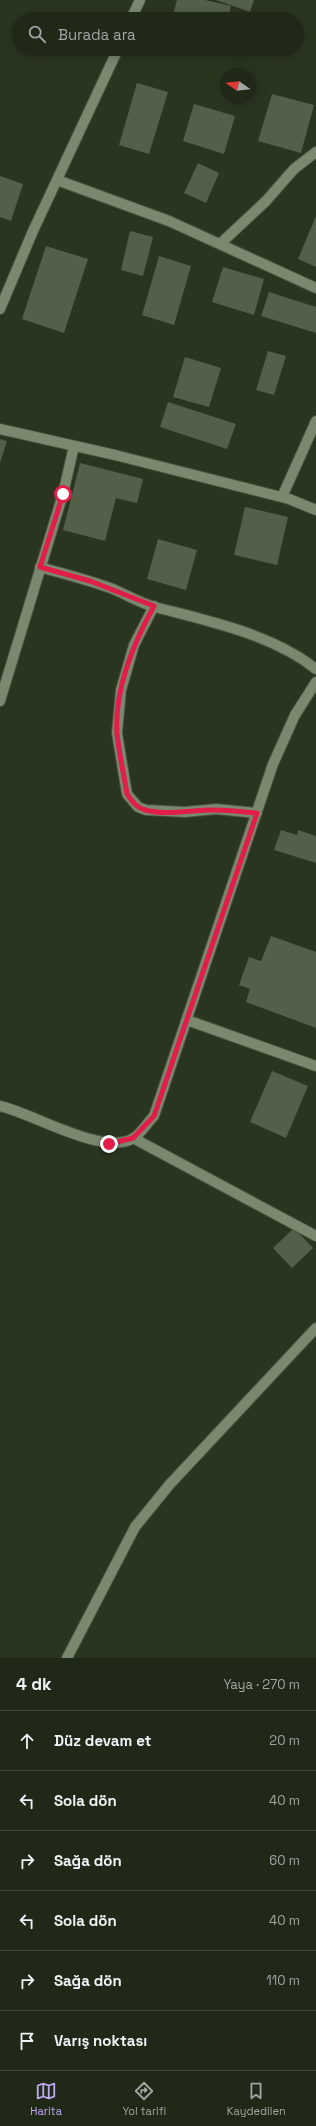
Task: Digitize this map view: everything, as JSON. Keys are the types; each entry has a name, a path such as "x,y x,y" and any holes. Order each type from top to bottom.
{"street":[{"path":"134,12 140,0"},
{"path":"0,309 57,180 115,56"},
{"path":"220,244 266,201 294,169 316,152"},
{"path":"57,180 168,221 316,288"},
{"path":"282,497 316,421"},
{"path":"0,429 115,454 282,497 316,510"},
{"path":"0,701 63,494 74,446"},
{"path":"40,567 98,584 154,606 220,624 272,644 303,658 316,668"},
{"path":"154,606 134,645 121,690 117,733 127,794 138,807 146,810 185,812 216,810 257,813"},
{"path":"0,1106 14,1109 68,1132 109,1144 133,1138 154,1116 273,764 291,722 316,682"},
{"path":"187,1020 316,1066"},
{"path":"133,1138 316,1236"},
{"path":"67,1658 134,1527 170,1484 316,1328"}],"building":[{"path":"177,0 205,0 231,6 230,12 174,12"},
{"path":"216,0 254,0 250,12"},
{"path":"137,83 168,92 149,154 119,145"},
{"path":"272,94 314,105 301,153 258,141"},
{"path":"194,104 235,116 224,154 183,141"},
{"path":"198,163 219,173 206,203 184,193"},
{"path":"0,176 23,184 11,221 0,217"},
{"path":"316,216 316,267 298,259"},
{"path":"130,231 153,237 143,276 121,270"},
{"path":"46,246 88,259 64,333 22,319"},
{"path":"159,256 191,266 174,325 142,315"},
{"path":"223,267 264,279 254,315 212,302"},
{"path":"269,292 316,307 316,333 261,316"},
{"path":"268,351 286,356 274,395 256,390"},
{"path":"185,357 221,368 209,407 173,397"},
{"path":"168,402 236,424 227,449 160,427"},
{"path":"0,439 7,441 0,463"},
{"path":"80,463 143,479 137,503 116,498 105,541 63,530"},
{"path":"245,507 288,517 277,565 234,555"},
{"path":"158,539 197,550 186,590 147,579"},
{"path":"281,830 297,835 298,830 316,836 316,863 274,850"},
{"path":"271,936 316,952 316,1028 246,1002 250,989 239,985 249,957 261,961"},
{"path":"272,1071 308,1086 286,1138 250,1122"},
{"path":"294,1228 313,1248 292,1268 273,1248"}],"route":[{"path":"63,494 40,567 90,581 154,606 141,629 126,668 118,712 117,733 127,794 131,801 138,807 146,810 185,812 216,810 257,813 154,1116 133,1138 109,1144"}]}
